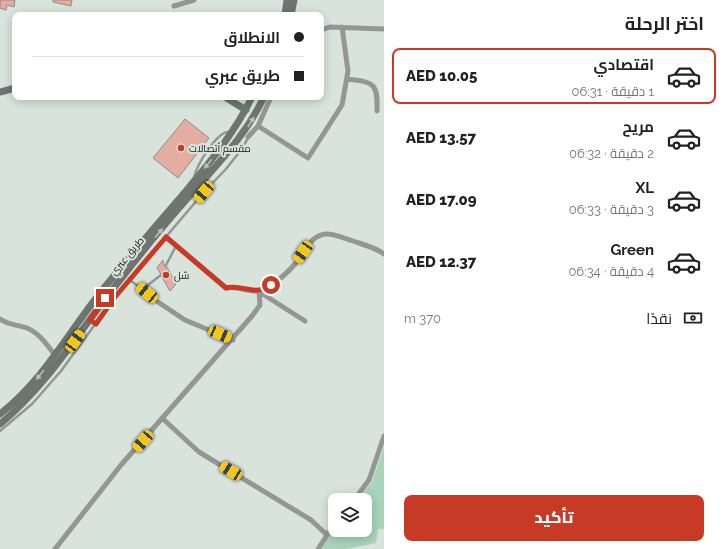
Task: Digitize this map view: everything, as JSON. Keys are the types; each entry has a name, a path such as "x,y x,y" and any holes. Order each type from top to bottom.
{"main road":[{"path":"285,12 287,0"},
{"path":"292,12 294,0"},
{"path":"0,92 12,89"},
{"path":"230,100 246,110"},
{"name":"طريق عبري","path":"0,414 26,391 55,355 102,290 232,133 251,100"},
{"name":"طريق عبري","path":"0,424 42,384 93,322 120,279 186,200 224,159 252,120 262,100"},
{"path":"224,159 234,140 232,133"}],"street":[{"path":"174,6 192,0"},
{"path":"324,29 330,27 342,27 384,29"},
{"path":"258,126 308,158 342,105 347,79 342,27"},
{"path":"347,79 365,81 373,86 377,94 377,111"},
{"path":"248,137 258,126 270,100"},
{"path":"259,291 271,285 290,268 312,241 322,234 336,235 375,249 384,254"},
{"path":"166,237 226,288 233,287 259,291 305,320"},
{"path":"55,549 122,464 233,340 260,305 259,291"},
{"path":"158,302 185,320 233,340"},
{"path":"0,319 9,324 26,327 35,332 55,355"},
{"path":"162,418 199,452 311,520 327,535 318,549"},
{"path":"359,493 370,478 384,436"}],"lane":[{"path":"0,431 22,413 52,382 93,322 231,163 241,150 248,137"},
{"path":"166,264 176,245"},
{"path":"137,285 148,285 161,275"},
{"path":"130,280 158,302"}],"green space":[{"path":"384,447 384,529 378,529 376,543 347,549 321,549 329,537 372,537 372,493 363,493 372,482"}],"building":[{"path":"0,0 15,0 14,7 7,5 6,10 0,8"},
{"path":"53,0 72,0 71,6 53,2"},
{"name":"مقسم أتصالات","path":"185,119 209,138 178,178 153,158"},
{"path":"163,260 164,266 167,267 176,284 170,291 162,277 163,274 160,273 157,268"}],"place":[{"name":"مقسم أتصالات","path":"181,148"},
{"name":"شل","path":"166,275"}],"route":[{"path":"105,298 90,320 96,324 115,297 166,237 226,288 240,287 252,291 258,291 266,289 271,285"}]}
